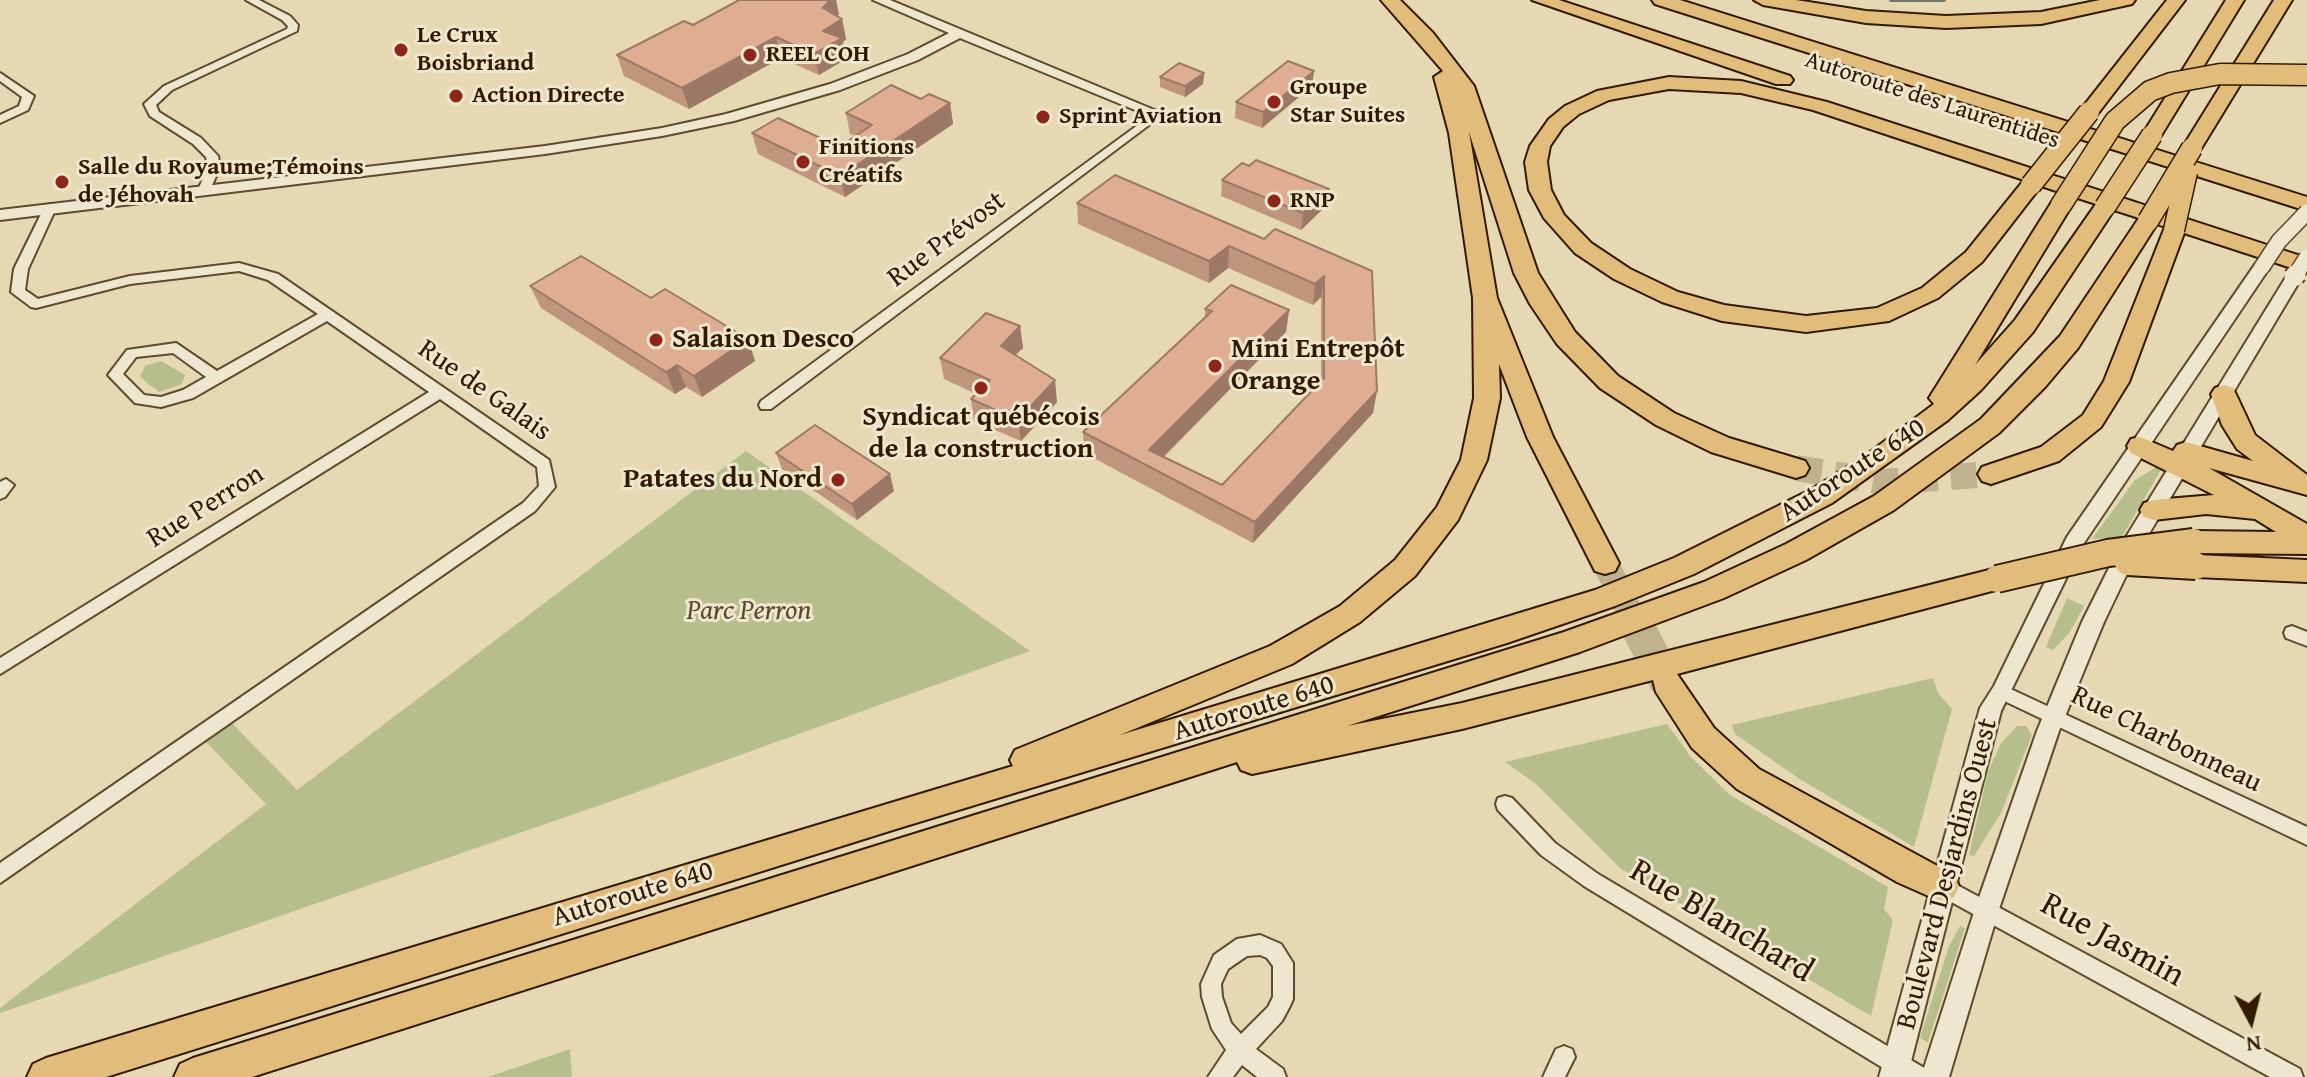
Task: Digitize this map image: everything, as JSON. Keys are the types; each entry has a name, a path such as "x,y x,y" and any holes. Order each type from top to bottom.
{"highway":[{"path":"1390,0 1433,46 1469,95 1526,273 1542,304 1566,338 1609,382 1665,419 1720,445 1796,468"},
{"name":"Autoroute des Laurentides","path":"1541,0 2307,254"},
{"name":"Autoroute des Laurentides","path":"1661,0 2307,204"},
{"path":"1718,0 2142,138 2307,186"},
{"path":"1763,0 1875,18 1976,22 2058,15 2126,0"},
{"path":"2176,0 2089,112 2031,185 1974,257 1930,293 1881,315 1806,324 1722,313 1670,297 1622,274 1583,248 1555,218 1540,190 1536,162 1540,146 1556,123 1572,110 1604,95 1669,83 1741,87 1820,106 2301,272"},
{"name":"Autoroute 640","path":"46,1077 896,814 1149,741 1605,598 1722,550 1871,465 1925,426 1972,384 2015,337 2105,207 2235,0"},
{"path":"1991,474 2050,454 2092,421 2116,382 2161,226 2192,148 2283,0"},
{"path":"896,814 1251,669 1330,627 1387,585 1436,531 1459,495 1474,460 1487,398 1485,298 1459,133 1433,46"},
{"path":"1925,426 2061,205 2115,121 2133,102 2150,91 2185,80 2220,74 2307,75"},
{"path":"2227,179 2307,196"},
{"name":"Autoroute 640","path":"193,1077 1624,624 1714,590 1819,540 1929,473 2015,403 2076,333 2161,226"},
{"path":"1485,298 1540,437 1605,563"},
{"path":"2224,394 2235,425 2246,442 2307,485"},
{"path":"2144,440 2185,459 2307,485"},
{"path":"2185,459 2273,528"},
{"path":"2154,510 2206,504 2307,540"},
{"path":"2195,554 2273,528"},
{"path":"1105,790 1462,716 2079,559 2195,554 2307,571"},
{"path":"1667,683 1703,738 1748,779 1909,871 1942,886"}],"street":[{"path":"204,190 214,167 212,156 197,141 154,114 150,104 168,88 291,33 291,22 251,0"},
{"path":"879,0 1157,114"},
{"path":"0,215 563,147 688,127 835,87 904,62 960,33"},
{"path":"0,76 28,96 24,108 0,120"},
{"name":"Rue Prévost","path":"766,405 1157,114"},
{"name":"Rue de Galais","path":"0,874 529,507 547,487 544,464 273,277 239,267 130,280 36,304 18,292 21,269 50,208"},
{"name":"Boulevard Desjardins Ouest","path":"1903,1073 1942,886 1991,708 2002,692 2074,542 2279,241 2307,212"},
{"name":"Boulevard Desjardins Ouest","path":"1935,1077 1987,909 2054,717 2125,556 2301,272 2307,254"},
{"path":"214,376 176,348 132,353 115,375 140,399 161,402 188,394 214,376 329,314"},
{"name":"Rue Perron","path":"0,667 440,392"},
{"name":"Rue Charbonneau","path":"2002,692 2307,836"},
{"name":"Rue Blanchard","path":"1505,804 1548,849 1579,873 1903,1073"},
{"name":"Rue Jasmin","path":"1942,886 2292,1077"},
{"path":"1219,1077 1240,1050 1275,1014 1283,999 1283,963 1274,951 1260,945 1229,953 1211,984 1214,1010 1240,1050 1275,1077"},
{"path":"1554,1077 1564,1057"}],"green space":[{"path":"161,361 185,375 182,384 159,392 140,377 145,366"},
{"name":"Parc Perron","path":"746,451 1030,651 609,802 0,1013 0,1008 266,804 203,739 232,723 297,790"},
{"path":"2158,466 2162,468 2121,538 2092,539 2135,480"},
{"path":"2067,598 2084,606 2070,632 2053,650 2046,647"},
{"path":"1933,678 1938,693 1952,709 1914,847 1798,778 1735,734 1732,725"},
{"path":"1667,724 1691,757 1730,795 1888,887 1884,909 1893,920 1871,1016 1621,869 1535,783 1505,762"},
{"path":"2017,726 2026,726 2032,735 2001,813 1974,856 1969,855 1988,772 2001,743"},
{"path":"1960,926 1965,928 1928,1042 1920,1038 1949,946"},
{"path":"570,1049 572,1077 488,1077"}],"building":[{"path":"739,0 830,0 823,8 842,19 823,31 842,38 814,54 776,37 682,88 617,55 684,21 693,25"},
{"path":"1288,61 1314,71 1263,112 1236,102"},
{"path":"1179,63 1204,73 1185,86 1160,77"},
{"path":"891,85 921,99 929,94 950,103 840,176 752,133 778,118 839,147 872,125 846,113"},
{"path":"1256,160 1329,189 1303,213 1222,180 1242,163 1249,166"},
{"name":"Mini Entrepôt Orange","path":"1115,175 1264,239 1275,229 1372,271 1377,391 1255,522 1083,432 1212,311 1205,309 1231,285 1289,310 1149,450 1222,485 1324,378 1324,276 1315,284 1229,246 1209,261 1077,203"},
{"name":"Salaison Desco","path":"581,256 651,298 665,289 748,339 694,376 677,365 666,372 530,286"},
{"path":"986,313 1020,326 1001,346 1055,380 1018,420 971,399 990,380 940,358"},
{"name":"Patates du Nord","path":"815,425 890,474 852,504 776,453"}],"waterway":[{"path":"1891,0 1944,0"}],"tunnel":[{"path":"1796,468 1882,482 1991,474"},
{"path":"1605,563 1638,628"},
{"path":"1637,626 1667,683"}],"place":[{"name":"Le Crux Boisbriand","path":"401,50"},
{"name":"REEL COH","path":"750,55"},
{"name":"Action Directe","path":"456,96"},
{"name":"Groupe Star Suites","path":"1274,102"},
{"name":"Sprint Aviation","path":"1043,117"},
{"name":"Finitions Créatifs","path":"803,162"},
{"name":"Salle du Royaume;Témoins de Jéhovah","path":"62,182"},
{"name":"RNP","path":"1274,201"},
{"name":"Salaison Desco","path":"656,340"},
{"name":"Mini Entrepôt Orange","path":"1215,366"},
{"name":"Syndicat québécois de la construction","path":"981,388"},
{"name":"Patates du Nord","path":"838,480"}]}
